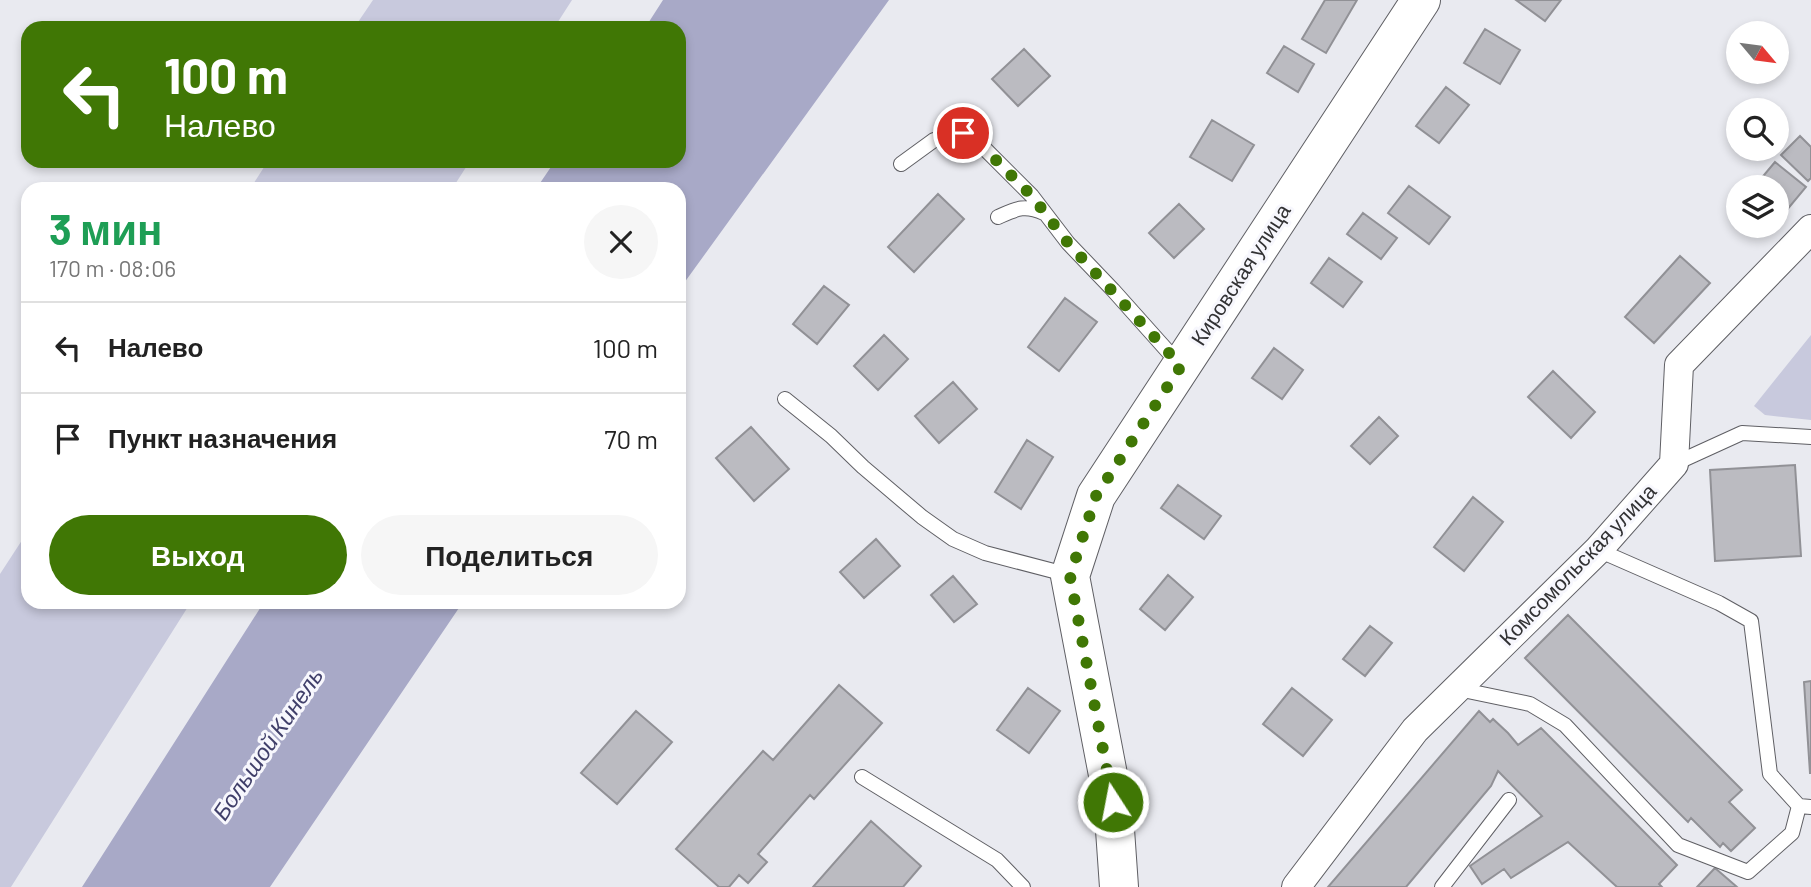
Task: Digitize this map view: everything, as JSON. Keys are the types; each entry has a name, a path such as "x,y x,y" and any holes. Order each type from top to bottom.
{"main road":[{"name":"Кировская улица","path":"1119,887 1113,802 1070,576 1096,496 1421,0"}],"street":[{"path":"1674,464 1679,365 1811,229"},
{"name":"Комсомольская улица","path":"1296,887 1415,730 1598,550 1674,464"}],"lane":[{"path":"901,164 934,139 963,133 977,141 1032,196 1068,243 1181,366"},
{"path":"998,218 1018,208 1032,207 1045,213"},
{"path":"785,399 922,517 953,539 985,552 1070,576"},
{"path":"1674,464 1742,433 1811,437"},
{"path":"1458,689 1530,704 1565,725 1678,845 1748,872 1791,833 1805,806 1770,774 1751,621 1719,603 1598,550"},
{"path":"862,777 997,860 1023,887"},
{"path":"1442,887 1509,800"}],"shaded area":[{"path":"373,0 572,0 558,21 359,21"},
{"path":"264,168 466,168 456,182 254,182"},
{"path":"1811,335 1811,420 1765,415 1754,406"},
{"path":"21,542 21,609 187,609 11,887 0,887 0,574"}],"water":[{"path":"663,0 889,0 686,280 686,182 541,182 550,168 686,168 686,21 650,21"},
{"name":"Большой Кинель","path":"260,609 458,609 270,887 82,887"}],"building":[{"path":"1325,0 1357,0 1326,53 1302,39"},
{"path":"1516,0 1561,0 1545,21"},
{"path":"1485,29 1520,50 1500,84 1464,63"},
{"path":"1284,46 1314,64 1298,92 1267,73"},
{"path":"1024,49 1050,76 1018,106 992,79"},
{"path":"1446,87 1469,105 1439,143 1416,126"},
{"path":"1212,120 1254,145 1232,181 1190,157"},
{"path":"1800,136 1811,147 1811,178 1808,181 1787,161 1789,147"},
{"path":"1775,162 1806,187 1789,207 1789,175 1764,175"},
{"path":"1409,186 1450,217 1429,244 1388,213"},
{"path":"938,194 964,219 914,272 888,247"},
{"path":"1179,204 1204,229 1174,258 1149,233"},
{"path":"1363,213 1397,238 1381,259 1347,234"},
{"path":"1680,256 1710,283 1654,343 1625,317"},
{"path":"1329,258 1362,282 1343,307 1311,283"},
{"path":"824,286 849,305 817,344 793,324"},
{"path":"1065,298 1097,322 1059,371 1028,347"},
{"path":"884,335 908,359 878,390 854,366"},
{"path":"1274,348 1303,370 1282,399 1252,378"},
{"path":"1553,371 1595,412 1571,438 1528,397"},
{"path":"953,382 977,409 939,443 915,416"},
{"path":"1379,417 1398,436 1370,464 1351,446"},
{"path":"751,427 789,469 754,501 716,458"},
{"path":"1027,440 1053,457 1021,509 995,492"},
{"path":"1795,465 1801,556 1715,561 1710,470"},
{"path":"1178,485 1221,516 1204,539 1161,508"},
{"path":"1473,497 1503,522 1464,571 1434,547"},
{"path":"876,539 900,566 864,598 840,572"},
{"path":"1168,575 1193,597 1165,630 1140,609"},
{"path":"953,576 977,604 954,622 931,595"},
{"path":"1568,615 1742,790 1729,802 1755,828 1731,851 1723,843 1720,847 1691,818 1688,822 1525,658"},
{"path":"1370,626 1392,643 1365,676 1343,659"},
{"path":"1811,681 1811,773 1810,773 1804,682"},
{"path":"839,685 882,723 814,799 810,795 758,854 767,862 748,883 739,875 729,887 719,887 676,849 763,751 773,760"},
{"path":"1028,688 1060,711 1029,753 997,730"},
{"path":"1292,688 1332,720 1303,756 1263,724"},
{"path":"636,711 672,742 617,804 581,773"},
{"path":"1479,711 1490,722 1493,719 1518,745 1541,728 1677,865 1659,884 1662,887 1617,887 1568,842 1511,878 1504,869 1482,884 1470,866 1542,816 1498,771 1491,786 1406,887 1328,887"},
{"path":"871,821 921,866 903,887 813,887"},
{"path":"1715,868 1737,887 1697,887"}],"route":[{"path":"963,133 977,141 1032,196 1068,243 1181,366 1096,496 1070,576 1113,802"}]}
